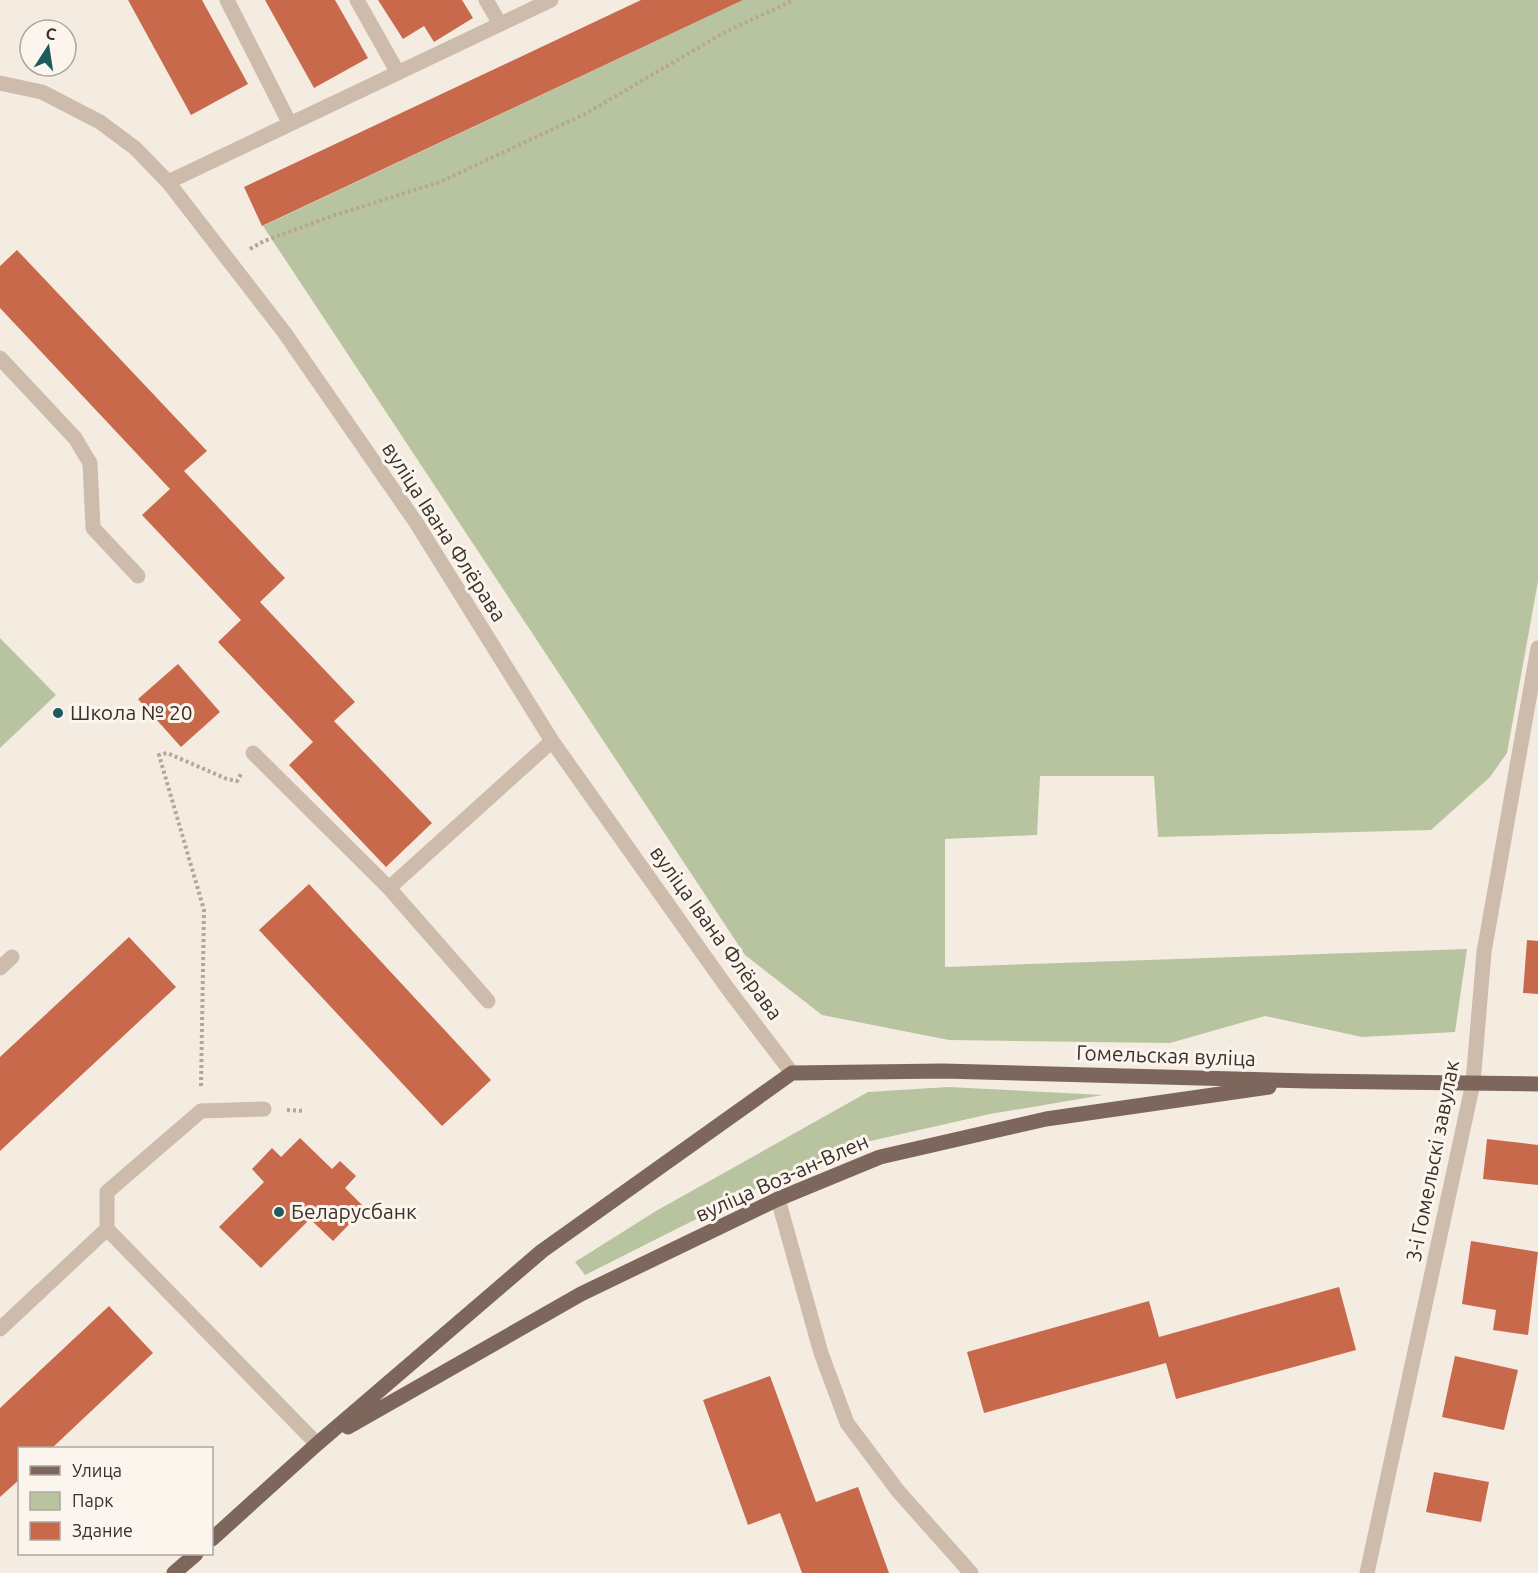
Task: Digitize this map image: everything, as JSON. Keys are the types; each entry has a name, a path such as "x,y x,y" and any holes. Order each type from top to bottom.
{"main road":[{"name":"Гомельская вуліца","path":"792,1073 943,1071 1310,1081 1538,1084"},
{"name":"вуліца Воз-ан-Влен","path":"213,1538 317,1444 542,1251 792,1073"},
{"name":"вуліца Воз-ан-Влен","path":"317,1444 581,1294 778,1199 880,1156 1035,1122 1310,1081"},
{"path":"174,1573 195,1555"}],"street":[{"path":"227,0 290,124"},
{"path":"357,0 398,73"},
{"path":"486,0 500,24"},
{"path":"168,182 550,0"},
{"name":"вуліца Івана Флёрава","path":"0,83 42,92 100,122 135,148 168,182 284,332 417,524 552,741 728,990 792,1073"},
{"path":"0,358 75,438 90,463 93,528 138,576"},
{"name":"3-і Гомельскі завулак","path":"1367,1573 1473,1083 1484,952 1538,648"},
{"path":"389,888 552,741"},
{"path":"254,753 389,888 488,1001"},
{"path":"0,968 12,957"},
{"path":"264,1109 201,1111 107,1192 107,1229 317,1444"},
{"path":"778,1199 821,1353 847,1423 898,1491 971,1573"},
{"path":"0,1329 107,1229"}],"path":[{"path":"230,263 264,241 440,182 587,113 725,32 794,0"},
{"path":"201,1111 204,910 159,755 167,753 226,779 237,781 254,753"}],"green space":[{"path":"743,0 1538,0 1538,581 1507,753 1490,777 1431,830 1158,837 1154,776 1040,776 1037,835 945,839 945,967 1467,949 1455,1032 1362,1037 1265,1016 1170,1043 949,1040 822,1015 745,955 263,226"},
{"path":"0,638 56,695 0,748"},
{"path":"948,1087 1103,1095 990,1114 866,1142 768,1183 585,1275 575,1262 656,1211 868,1092"}],"building":[{"path":"128,0 202,0 248,84 191,115"},
{"path":"265,0 335,0 368,58 314,88"},
{"path":"378,0 462,0 473,18 434,42 424,26 403,39"},
{"path":"641,0 743,0 262,226 244,187"},
{"path":"17,250 207,451 184,471 285,578 260,602 355,702 334,721 432,823 386,867 289,765 313,742 218,642 241,620 142,515 170,489 0,308 0,266"},
{"path":"178,664 220,712 181,747 138,699"},
{"path":"309,884 491,1080 442,1126 259,930"},
{"path":"129,937 176,987 0,1151 0,1057"},
{"path":"1527,940 1538,941 1538,994 1523,993"},
{"path":"300,1138 332,1169 340,1161 356,1176 345,1188 365,1208 333,1241 310,1219 261,1268 219,1227 264,1182 252,1169 272,1148 281,1157"},
{"path":"1487,1139 1538,1145 1538,1185 1483,1179"},
{"path":"1471,1241 1538,1252 1528,1335 1493,1330 1496,1310 1462,1304"},
{"path":"1339,1287 1356,1350 1176,1399 1166,1363 984,1413 967,1352 1149,1301 1159,1337"},
{"path":"109,1306 153,1353 53,1447 18,1447 18,1481 0,1497 0,1408"},
{"path":"1455,1356 1518,1370 1504,1430 1442,1417"},
{"path":"770,1376 816,1502 858,1487 889,1573 802,1573 780,1513 748,1525 703,1400"},
{"path":"1434,1472 1489,1482 1481,1522 1426,1512"}],"place":[{"name":"Школа № 20","path":"58,713"},
{"name":"Беларусбанк","path":"279,1212"}]}
